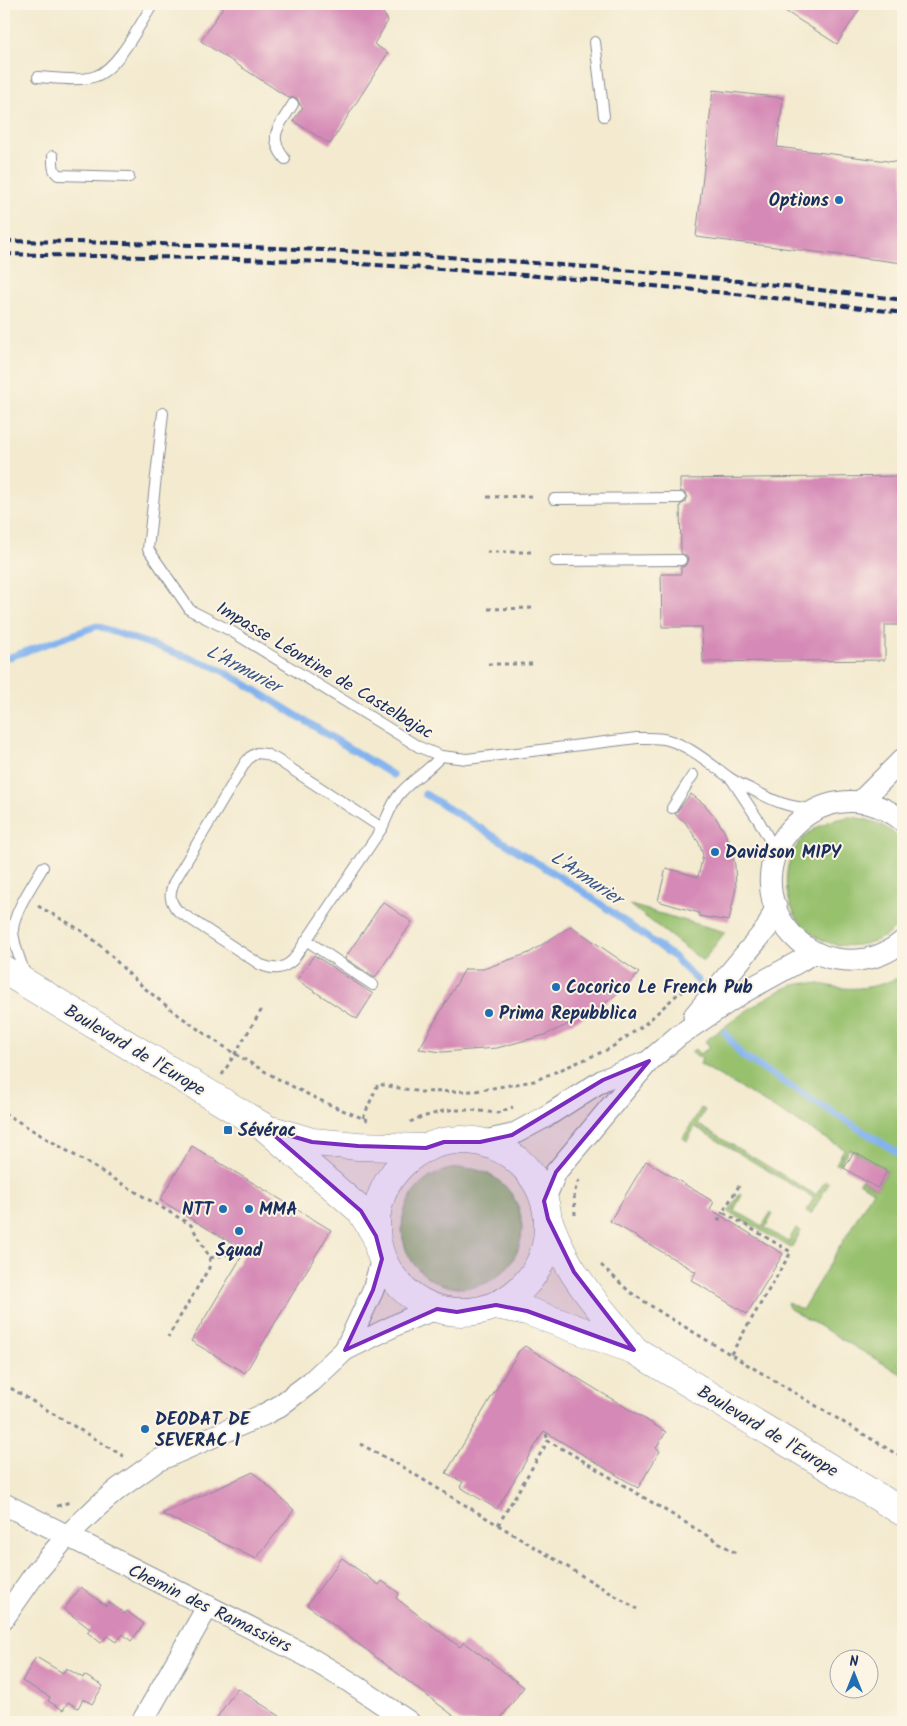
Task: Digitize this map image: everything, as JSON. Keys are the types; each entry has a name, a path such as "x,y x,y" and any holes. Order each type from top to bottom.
{"street":[{"path":"860,802 903,759"},
{"path":"901,945 880,955 864,959 830,958 814,952 800,942 784,924 776,907 771,889 771,876 776,852 783,839 803,817 816,809 829,804 860,802 884,808 903,821"},
{"path":"678,1036 767,928 776,907"},
{"path":"546,1210 556,1172 649,1061 678,1036 742,992 814,952"},
{"name":"Boulevard de l'Europe","path":"4,970 267,1129 361,1211 379,1247 389,1273 409,1295 422,1303 437,1309 457,1312 477,1311 496,1305 512,1296 536,1270 545,1246 546,1210"},
{"path":"480,1142 512,1135 547,1116 604,1080 649,1061"},
{"name":"Boulevard de l'Europe","path":"267,1129 312,1142 358,1146 426,1148"},
{"name":"Boulevard de l'Europe","path":"379,1247 376,1218 379,1200 387,1183 404,1163 426,1148 444,1142 462,1140 480,1142 492,1146 515,1159 533,1178 562,1252 596,1305 634,1350"},
{"path":"345,1350 373,1290 379,1247"},
{"name":"Boulevard de l'Europe","path":"496,1305 528,1311 634,1350 903,1512"},
{"path":"4,1618 34,1575 67,1536 98,1506 157,1461 278,1406 311,1382 345,1350 406,1320 437,1309"},
{"name":"Chemin des Ramassiers","path":"4,1504 305,1655 350,1682 409,1722"},
{"path":"142,1722 208,1606"}],"lane":[{"path":"38,77 96,77 108,70 118,59 153,4"},
{"path":"595,42 604,116"},
{"path":"285,158 276,146 275,137 293,104"},
{"path":"52,156 54,172 58,175 129,177"},
{"name":"Impasse Léontine de Castelbajac","path":"163,413 148,549 190,610 231,631 419,747 441,756 468,759 637,738 660,738 693,752 709,761 731,779 778,803 796,808 816,809"},
{"path":"554,499 680,498"},
{"path":"555,561 681,560"},
{"path":"382,828 271,757 257,753 245,763 174,882 170,898 173,906 178,911 261,965 279,970 287,966 293,960 382,828 398,796 441,756"},
{"path":"672,808 693,775"},
{"name":"Impasse Léontine de Castelbajac","path":"731,779 759,821 776,852"},
{"path":"28,985 17,952 13,930 19,910 43,867"},
{"path":"306,940 373,985"}],"path":[{"path":"487,497 534,496"},
{"path":"487,552 535,552"},
{"path":"488,609 536,608"},
{"path":"488,664 536,664"},
{"path":"4,886 91,938 140,984 182,1018 234,1053 292,1086 372,1121"},
{"path":"363,1118 378,1084 421,1092 475,1091 534,1081 609,1049 644,1025 681,991 691,1000"},
{"path":"219,1080 262,1008"},
{"path":"406,1123 448,1110 497,1113 529,1102 547,1116"},
{"path":"4,1113 191,1225 210,1258 209,1268 168,1337"},
{"path":"576,1223 573,1204 574,1193 584,1169 584,1160 578,1145"},
{"path":"718,1221 740,1184"},
{"path":"723,1212 790,1252 731,1354"},
{"path":"210,1258 243,1251"},
{"path":"600,1265 630,1292 903,1458"},
{"path":"4,1384 129,1459"},
{"path":"546,1434 548,1441 736,1553"},
{"path":"498,1525 548,1441"},
{"path":"360,1444 637,1609"}],"highlighted area":[{"path":"649,1061 556,1172 544,1201 548,1219 574,1272 634,1350 527,1311 496,1305 457,1312 437,1309 345,1350 373,1290 382,1259 376,1236 361,1211 267,1129 312,1142 358,1146 426,1148 444,1142 480,1142 512,1135 603,1080"}],"green space":[{"path":"850,817 880,824 893,832 903,844 903,919 884,937 858,945 830,943 809,931 794,912 787,890 788,866 799,844 819,826"},
{"path":"630,905 725,932 703,961"},
{"path":"903,976 903,1355 898,1364 903,1368 903,1375 790,1309 787,1304 788,1302 802,1310 873,1191 859,1182 861,1179 877,1188 887,1171 849,1149 839,1165 836,1164 844,1149 700,1064 702,1059 691,1052 695,1049 700,1054 710,1047 705,1041 764,999 788,987 810,983 841,988 858,988 880,984"},
{"path":"701,1108 705,1110 697,1124 816,1195 825,1181 829,1183 811,1214 806,1211 814,1198 695,1127 687,1141 683,1138"},
{"path":"462,1168 485,1172 505,1185 518,1205 522,1228 518,1251 505,1271 485,1284 462,1288 439,1284 419,1271 406,1251 402,1228 406,1205 419,1185 439,1172"},
{"path":"739,1194 742,1195 734,1210 762,1226 771,1212 773,1214 765,1228 788,1242 796,1228 801,1231 791,1248 729,1212"}],"building":[{"path":"225,4 378,4 388,21 374,44 388,53 330,144 293,121 303,107 297,98 289,98 201,41"},
{"path":"774,4 863,4 837,44"},
{"path":"713,90 783,98 777,147 903,163 903,263 696,237"},
{"path":"903,476 903,625 885,625 885,660 703,662 702,627 662,627 661,574 681,574 681,567 685,566 688,560 687,556 681,553 680,505 686,502 687,497 684,492 680,491 680,479"},
{"name":"Davidson MIPY","path":"691,794 704,804 716,818 731,848 735,865 736,888 729,921 699,916 699,913 658,901 666,868 698,877 703,855 699,843 685,822 675,814"},
{"path":"383,902 412,922 375,978 345,958"},
{"path":"571,926 639,973 627,986 591,1014 545,1035 497,1048 442,1052 419,1049 465,969 483,969 529,953"},
{"path":"314,955 373,994 357,1019 297,980"},
{"path":"192,1146 331,1230 245,1373 191,1341 245,1251 160,1200"},
{"path":"854,1152 887,1171 877,1188 844,1168"},
{"path":"646,1161 714,1202 710,1209 783,1254 747,1314 691,1280 696,1272 610,1221"},
{"path":"525,1346 666,1432 656,1448 660,1451 638,1488 544,1431 497,1509 460,1487 463,1482 446,1473 519,1351"},
{"path":"253,1472 294,1510 256,1559 162,1514"},
{"path":"342,1558 379,1585 382,1581 399,1593 396,1598 460,1647 464,1642 524,1687 498,1722 462,1722 307,1605"},
{"path":"81,1587 106,1606 109,1602 125,1614 127,1611 144,1624 131,1641 123,1634 116,1642 107,1636 101,1643 87,1632 90,1629 64,1609"},
{"path":"36,1657 63,1673 66,1668 83,1678 84,1675 103,1686 92,1704 83,1699 78,1708 68,1702 63,1710 48,1701 50,1697 22,1681"},
{"path":"237,1688 258,1702 289,1722 214,1722"}],"waterway":[{"name":"L'Armurier","path":"10,657 97,626 215,667 393,775"},
{"name":"L'Armurier","path":"425,794 581,890 673,956 698,981"},
{"name":"L'Armurier","path":"725,1032 741,1055 903,1156"}],"railway":[{"path":"4,241 229,246 454,257 679,275 903,300"},
{"path":"4,254 281,260 394,266 612,282 903,313"}],"place":[{"name":"Options","path":"839,200"},
{"name":"Davidson MIPY","path":"715,852"},
{"name":"Cocorico Le French Pub","path":"556,987"},
{"name":"Prima Repubblica","path":"489,1013"},
{"name":"Sévérac","path":"228,1130"},
{"name":"NTT","path":"223,1209"},
{"name":"MMA","path":"249,1209"},
{"name":"Squad","path":"239,1231"},
{"name":"DEODAT DE SEVERAC 1","path":"145,1429"}]}
